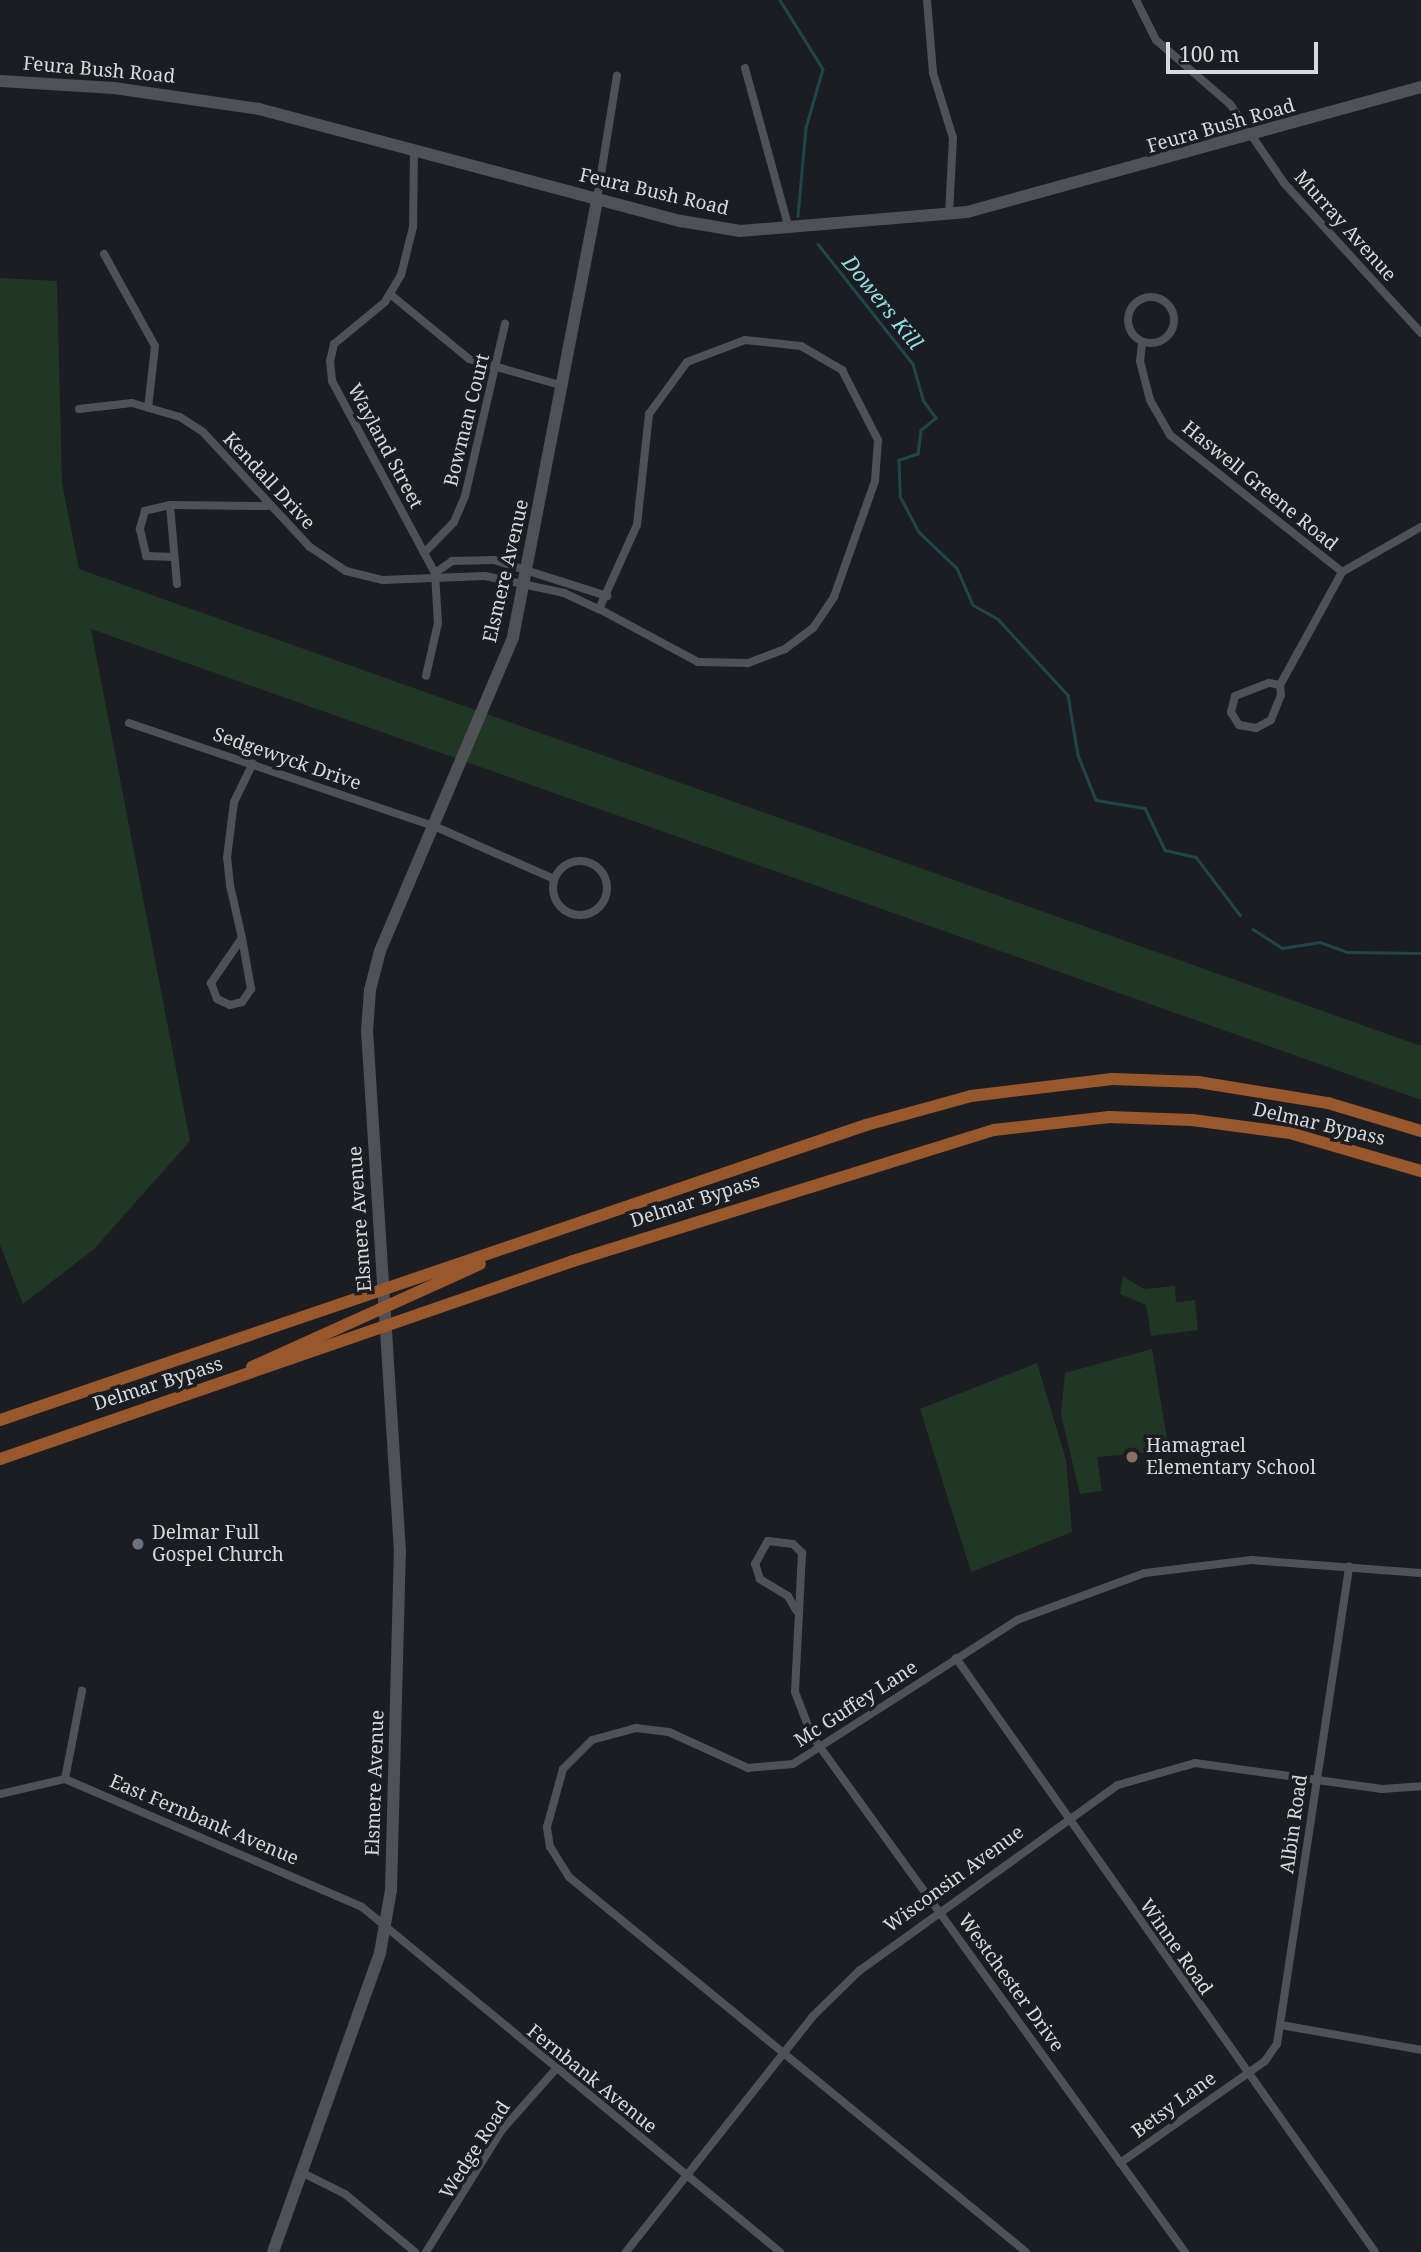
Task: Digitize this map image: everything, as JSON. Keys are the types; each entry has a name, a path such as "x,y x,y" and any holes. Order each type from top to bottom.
{"main road":[{"name":"Feura Bush Road","path":"0,81 114,88 259,109 597,199 728,229 789,229 949,215 1055,193 1421,88"},
{"name":"Elsmere Avenue","path":"273,2252 303,2173 386,1928 400,1552 367,1032 370,990 380,951 499,677 526,585 597,199"},
{"name":"Delmar Bypass","path":"0,1420 866,1125 971,1096 1052,1083 1149,1079 1244,1087 1421,1131"},
{"name":"Delmar Bypass","path":"0,1459 885,1159 1020,1125 1109,1117 1252,1126 1421,1171"},
{"path":"197,1391 385,1306 589,1220"}],"street":[{"path":"928,0 933,72 953,138 949,215"},
{"name":"Murray Avenue","path":"1136,0 1156,40 1230,104 1284,183 1421,333"},
{"path":"745,68 789,229"},
{"path":"597,199 617,76"},
{"name":"Wayland Street","path":"414,149 410,251 390,294 334,344 332,381 435,573"},
{"path":"104,254 155,345 148,408"},
{"path":"390,294 469,359 498,370 563,386"},
{"name":"Haswell Greene Road","path":"1142,343 1166,337 1173,321 1169,305 1156,297 1141,299 1129,316 1130,329 1142,343 1140,361 1150,400 1170,435 1342,572"},
{"name":"Bowman Court","path":"424,552 453,522 465,496 498,370 505,324"},
{"name":"Kendall Drive","path":"79,409 148,408 203,432 267,506 346,571 383,580 435,573 526,585 599,609 698,662 748,663 785,649 813,628 834,597 875,481 878,440 866,406 842,370 801,346 745,340 688,362 649,414 637,525 599,609"},
{"path":"170,505 177,584"},
{"path":"174,556 146,556 140,529 145,511 170,505 267,506"},
{"path":"1280,685 1240,690 1232,704 1234,720 1247,729 1264,726 1281,704 1280,685 1342,572 1421,527"},
{"name":"Kendall Drive","path":"435,573 443,563 475,558 529,568 607,596"},
{"path":"426,676 438,623 435,573"},
{"name":"Sedgewyck Drive","path":"129,723 434,826 554,878"},
{"path":"242,938 211,983 217,999 230,1005 242,1002 251,989 242,938 230,885 228,829 253,763"},
{"path":"583,861 599,869 606,894 597,909 572,914 554,896 554,878 566,865 583,861"},
{"name":"Westchester Drive","path":"796,1610 788,1596 760,1579 755,1564 768,1541 793,1544 802,1553 796,1610 795,1692 821,1749 1185,2252"},
{"name":"Mc Guffey Lane","path":"783,2054 569,1877 550,1847 548,1807 575,1753 592,1740 636,1728 669,1732 734,1764 764,1770 821,1749 956,1658 1061,1600 1145,1573 1251,1560 1421,1573"},
{"name":"Albin Road","path":"1247,2073 1273,2054 1280,2025 1349,1566"},
{"name":"Winne Road","path":"956,1658 1066,1819 1375,2252"},
{"path":"0,1794 65,1779 82,1691"},
{"name":"Wisconsin Avenue","path":"626,2252 783,2054 859,1971 939,1909 1118,1785 1172,1765 1227,1765 1317,1780 1421,1786"},
{"name":"East Fernbank Avenue","path":"65,1779 329,1891 386,1928"},
{"name":"Fernbank Avenue","path":"386,1928 555,2070 780,2252"},
{"path":"1280,2025 1421,2050"},
{"path":"783,2054 1026,2252"},
{"name":"Wedge Road","path":"426,2252 501,2131 555,2070"},
{"name":"Betsy Lane","path":"1120,2163 1247,2073"},
{"path":"303,2173 345,2194 415,2252"}],"green space":[{"path":"0,278 57,281 62,483 79,569 1421,1046 1421,1100 91,629 190,1141 94,1249 23,1304 0,1245"},
{"path":"1123,1276 1144,1289 1175,1286 1176,1302 1195,1300 1198,1330 1151,1336 1146,1305 1120,1294"},
{"path":"1152,1349 1169,1451 1097,1457 1102,1491 1080,1494 1061,1415 1065,1373"},
{"path":"1037,1363 1066,1460 1072,1532 971,1572 920,1409"}],"waterway":[{"name":"Dowers Kill","path":"780,0 823,69 806,128 798,216"},
{"name":"Dowers Kill","path":"818,244 913,364 923,400 936,418 921,430 918,454 899,460 900,496 919,532 957,568 973,605 998,619 1068,695 1078,755 1096,800 1145,808 1165,850 1196,857 1240,915"},
{"name":"Dowers Kill","path":"1253,929 1282,948 1320,942 1347,952 1421,953"}],"place":[{"name":"Hamagrael Elementary School","path":"1132,1457"},
{"name":"Delmar Full Gospel Church","path":"138,1544"}]}
